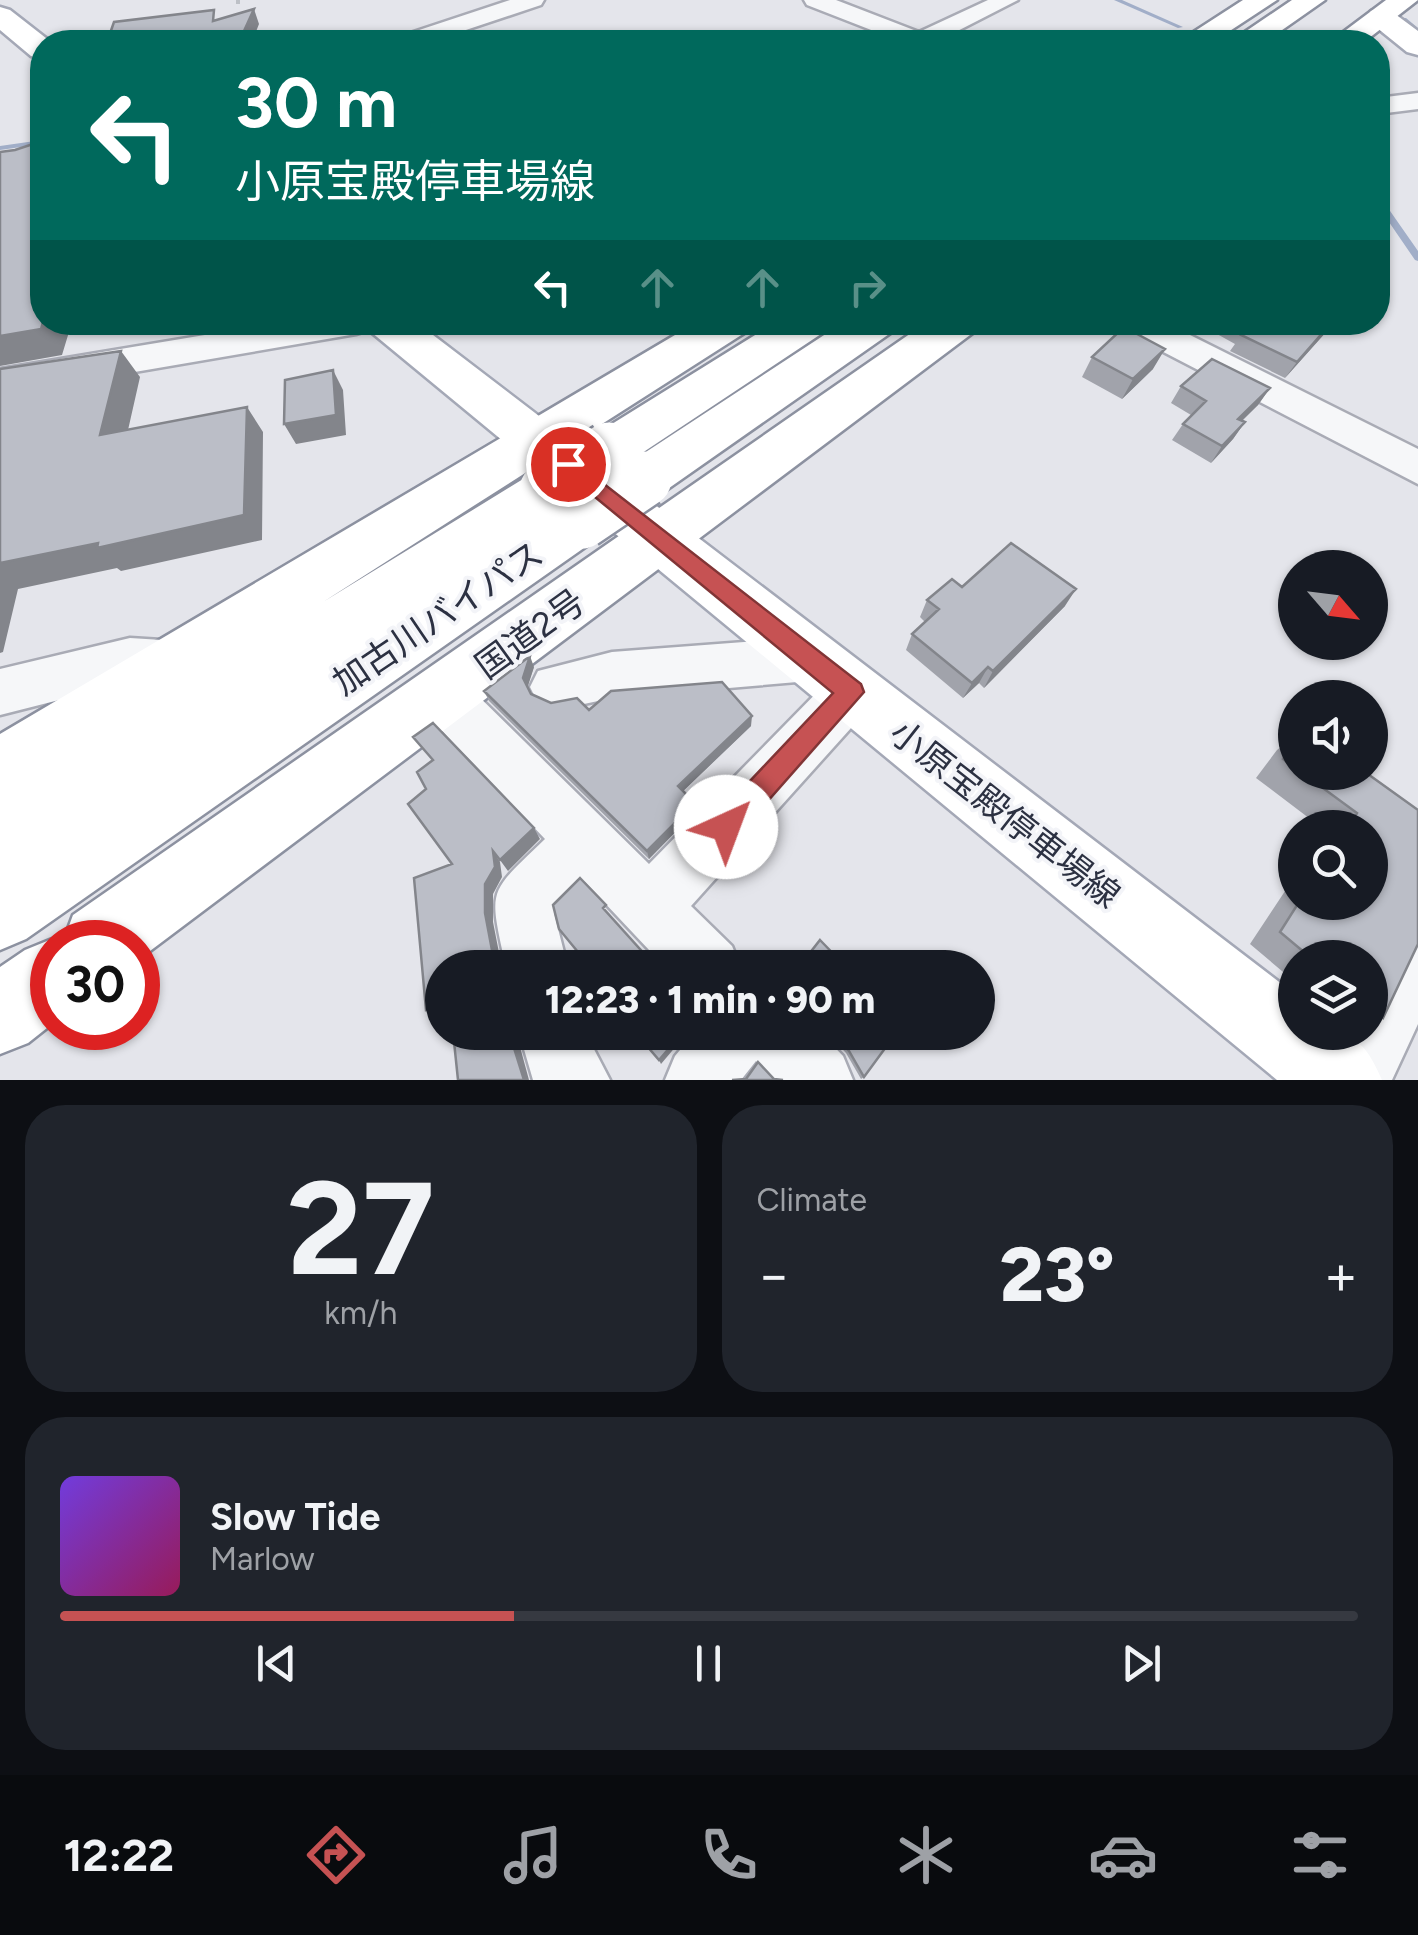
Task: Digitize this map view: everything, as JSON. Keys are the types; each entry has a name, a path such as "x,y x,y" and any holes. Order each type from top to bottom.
{"main road":[{"path":"1213,30 1262,0"},
{"path":"1270,30 1324,5"},
{"path":"1302,30 1324,5"},
{"path":"1361,30 1393,8 1414,39"},
{"path":"0,16 30,40"},
{"name":"小原宝殿停車場線","path":"401,335 555,483 638,489 830,676 1341,1080"},
{"path":"0,771 178,663 555,483 716,335"},
{"name":"加古川バイパス","path":"638,489 795,335"},
{"name":"加古川バイパス","path":"0,840 555,483 638,489 857,335"},
{"name":"国道2号","path":"131,920 443,696 638,489 933,335"},
{"name":"加古川バイパス","path":"0,913 555,483"},
{"path":"0,1014 30,993"}],"street":[{"path":"442,30 533,0"},
{"path":"815,0 890,30"},
{"path":"945,30 1007,0"},
{"path":"1390,104 1418,101"},
{"path":"0,382 279,335"},
{"path":"1190,335 1418,468"},
{"path":"0,692 130,660 178,663"},
{"path":"556,687 612,675 830,676"},
{"path":"650,907 830,676"},
{"path":"443,696 692,950"},
{"path":"533,950 522,903 585,841"},
{"path":"1356,1080 1418,955"},
{"path":"556,1050 558,1060 576,1080"},
{"path":"699,1080 723,1050"},
{"path":"791,1050 819,1080"}],"building":[{"path":"254,9 244,30 111,30 114,22 214,10 213,21"},
{"path":"30,145 30,331 0,336 0,152"},
{"path":"1115,335 1139,335 1165,349 1133,379 1092,357"},
{"path":"1241,335 1321,335 1297,362"},
{"path":"121,351 100,435 247,407 244,515 97,548 98,543 0,563 0,369"},
{"path":"1212,359 1270,388 1238,419 1245,422 1222,446 1183,424 1206,401 1181,386"},
{"path":"333,370 336,415 284,424 285,380"},
{"path":"1011,543 1076,589 993,671 988,667 972,683 912,634 939,609 927,600 952,579 962,587"},
{"path":"530,656 523,678 531,694 551,703 577,698 589,710 611,691 722,682 752,716 678,786 695,803 647,851 484,691"},
{"path":"433,723 534,828 500,860 493,851 495,867 485,884 485,913 492,950 425,950 425,999 414,878 452,864 408,804 426,789 417,772 433,760 413,737"},
{"path":"1388,788 1418,810 1418,944 1388,1007 1388,940 1290,940 1280,932 1288,920 1388,920 1388,810 1353,810 1326,790"},
{"path":"580,878 641,950 576,950 559,929 553,905"},
{"path":"820,940 830,950 812,950"},
{"path":"455,1050 515,1050 524,1080 458,1080"},
{"path":"650,1050 668,1050 659,1060"},
{"path":"848,1050 884,1050 864,1077"},
{"path":"758,1062 774,1079 783,1080 732,1080 746,1079"}],"waterway":[{"path":"1117,0 1180,27"},
{"path":"1404,19 1418,32"},
{"path":"0,148 30,144"},
{"path":"1390,217 1418,258"}],"route":[{"path":"568,464 852,692 726,827"}]}
